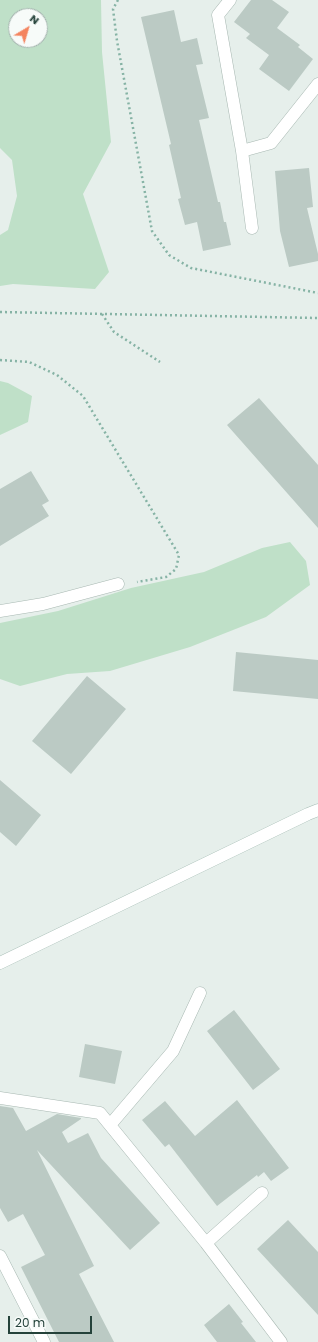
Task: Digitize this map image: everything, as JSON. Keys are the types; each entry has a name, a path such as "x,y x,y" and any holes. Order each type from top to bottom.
{"street":[{"path":"230,0 218,15 242,151 252,228"},
{"path":"242,151 271,143 318,84"},
{"path":"0,612 43,604 118,584"},
{"path":"0,963 318,810"},
{"path":"110,1126 173,1051 200,993"},
{"path":"0,1098 100,1113 206,1243 281,1342"},
{"path":"206,1243 262,1193"},
{"path":"0,1256 44,1342"}],"path":[{"path":"118,0 113,10 117,41 152,231 169,255 191,268 318,293"},
{"path":"0,312 318,318"},
{"path":"102,313 114,332 160,362"},
{"path":"0,360 30,362 58,375 83,396 179,555 176,569 166,577 118,584"}],"green space":[{"path":"0,0 101,0 102,52 111,142 83,194 109,272 95,289 13,284 0,286 0,235 8,230 17,196 12,160 0,148"},
{"path":"0,381 8,383 32,396 28,422 0,435"},
{"path":"290,542 306,561 310,585 266,617 190,647 110,671 67,674 20,686 0,679 0,623 58,611 131,588 204,572 262,548"}],"building":[{"path":"251,0 272,0 289,12 277,28 300,45 298,47 313,59 289,91 259,69 269,55 246,38 250,34 234,22"},
{"path":"174,10 181,42 197,38 203,64 196,65 209,118 199,120 218,202 220,202 231,245 203,251 197,222 185,225 178,199 181,198 169,145 171,144 141,17"},
{"path":"309,168 313,207 307,208 318,254 318,261 289,267 280,231 275,171"},
{"path":"259,398 318,465 318,528 227,425"},
{"path":"31,471 49,501 42,505 49,516 0,546 0,489"},
{"path":"236,652 318,660 318,699 233,691"},
{"path":"87,676 126,709 71,774 32,741"},
{"path":"0,780 41,815 16,846 0,832"},
{"path":"234,1010 280,1069 253,1090 207,1031"},
{"path":"85,1044 122,1051 115,1084 79,1077"},
{"path":"237,1100 289,1168 271,1181 264,1172 258,1177 257,1175 217,1206 169,1144 165,1147 142,1120 165,1101 195,1136"},
{"path":"0,1106 13,1108 26,1131 57,1114 81,1118 62,1132 68,1143 88,1133 101,1158 160,1223 130,1250 37,1150 94,1266 79,1274 114,1342 59,1342 21,1267 45,1255 23,1214 8,1222 0,1208"},
{"path":"288,1220 318,1252 318,1315 257,1249"},
{"path":"229,1304 243,1322 241,1323 256,1342 217,1342 204,1325"}]}
